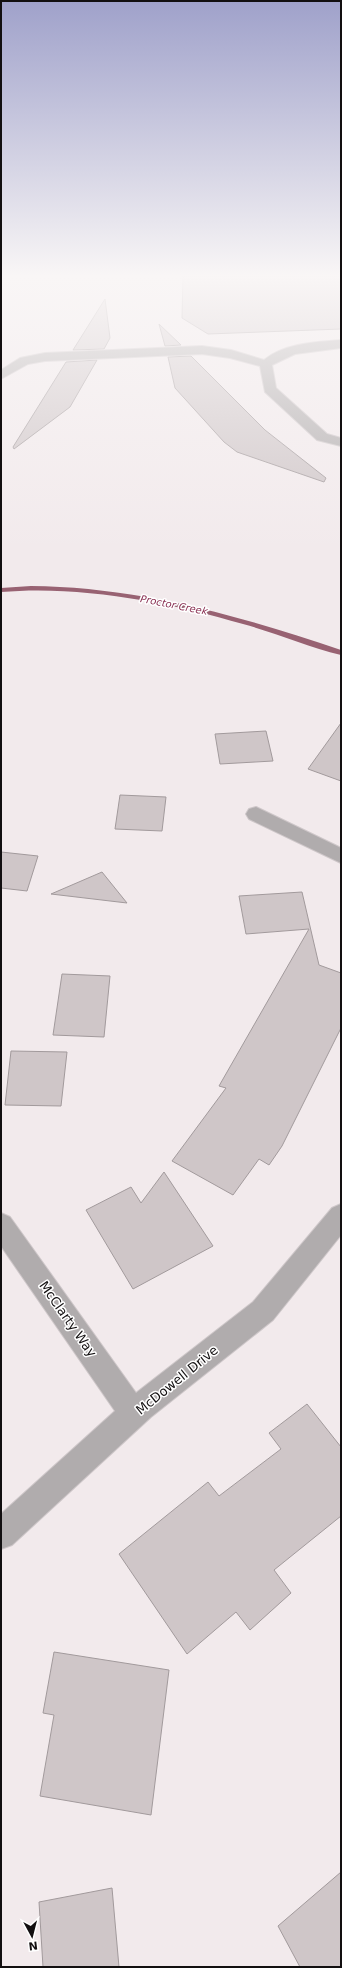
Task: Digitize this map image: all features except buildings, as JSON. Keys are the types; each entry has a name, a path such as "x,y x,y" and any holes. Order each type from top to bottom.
{"street":[{"path":"1,375 13,368"},
{"path":"267,368 270,389 322,436 341,442"},
{"path":"256,814 341,856"},
{"name":"McDowell Drive","path":"1,1534 134,1414 263,1311 341,1216"},
{"name":"McClarty Way","path":"1,1225 134,1414"}],"waterway":[{"name":"Proctor Creek","path":"1,590 31,588 59,589 113,594 179,605 244,622 341,653"}]}
